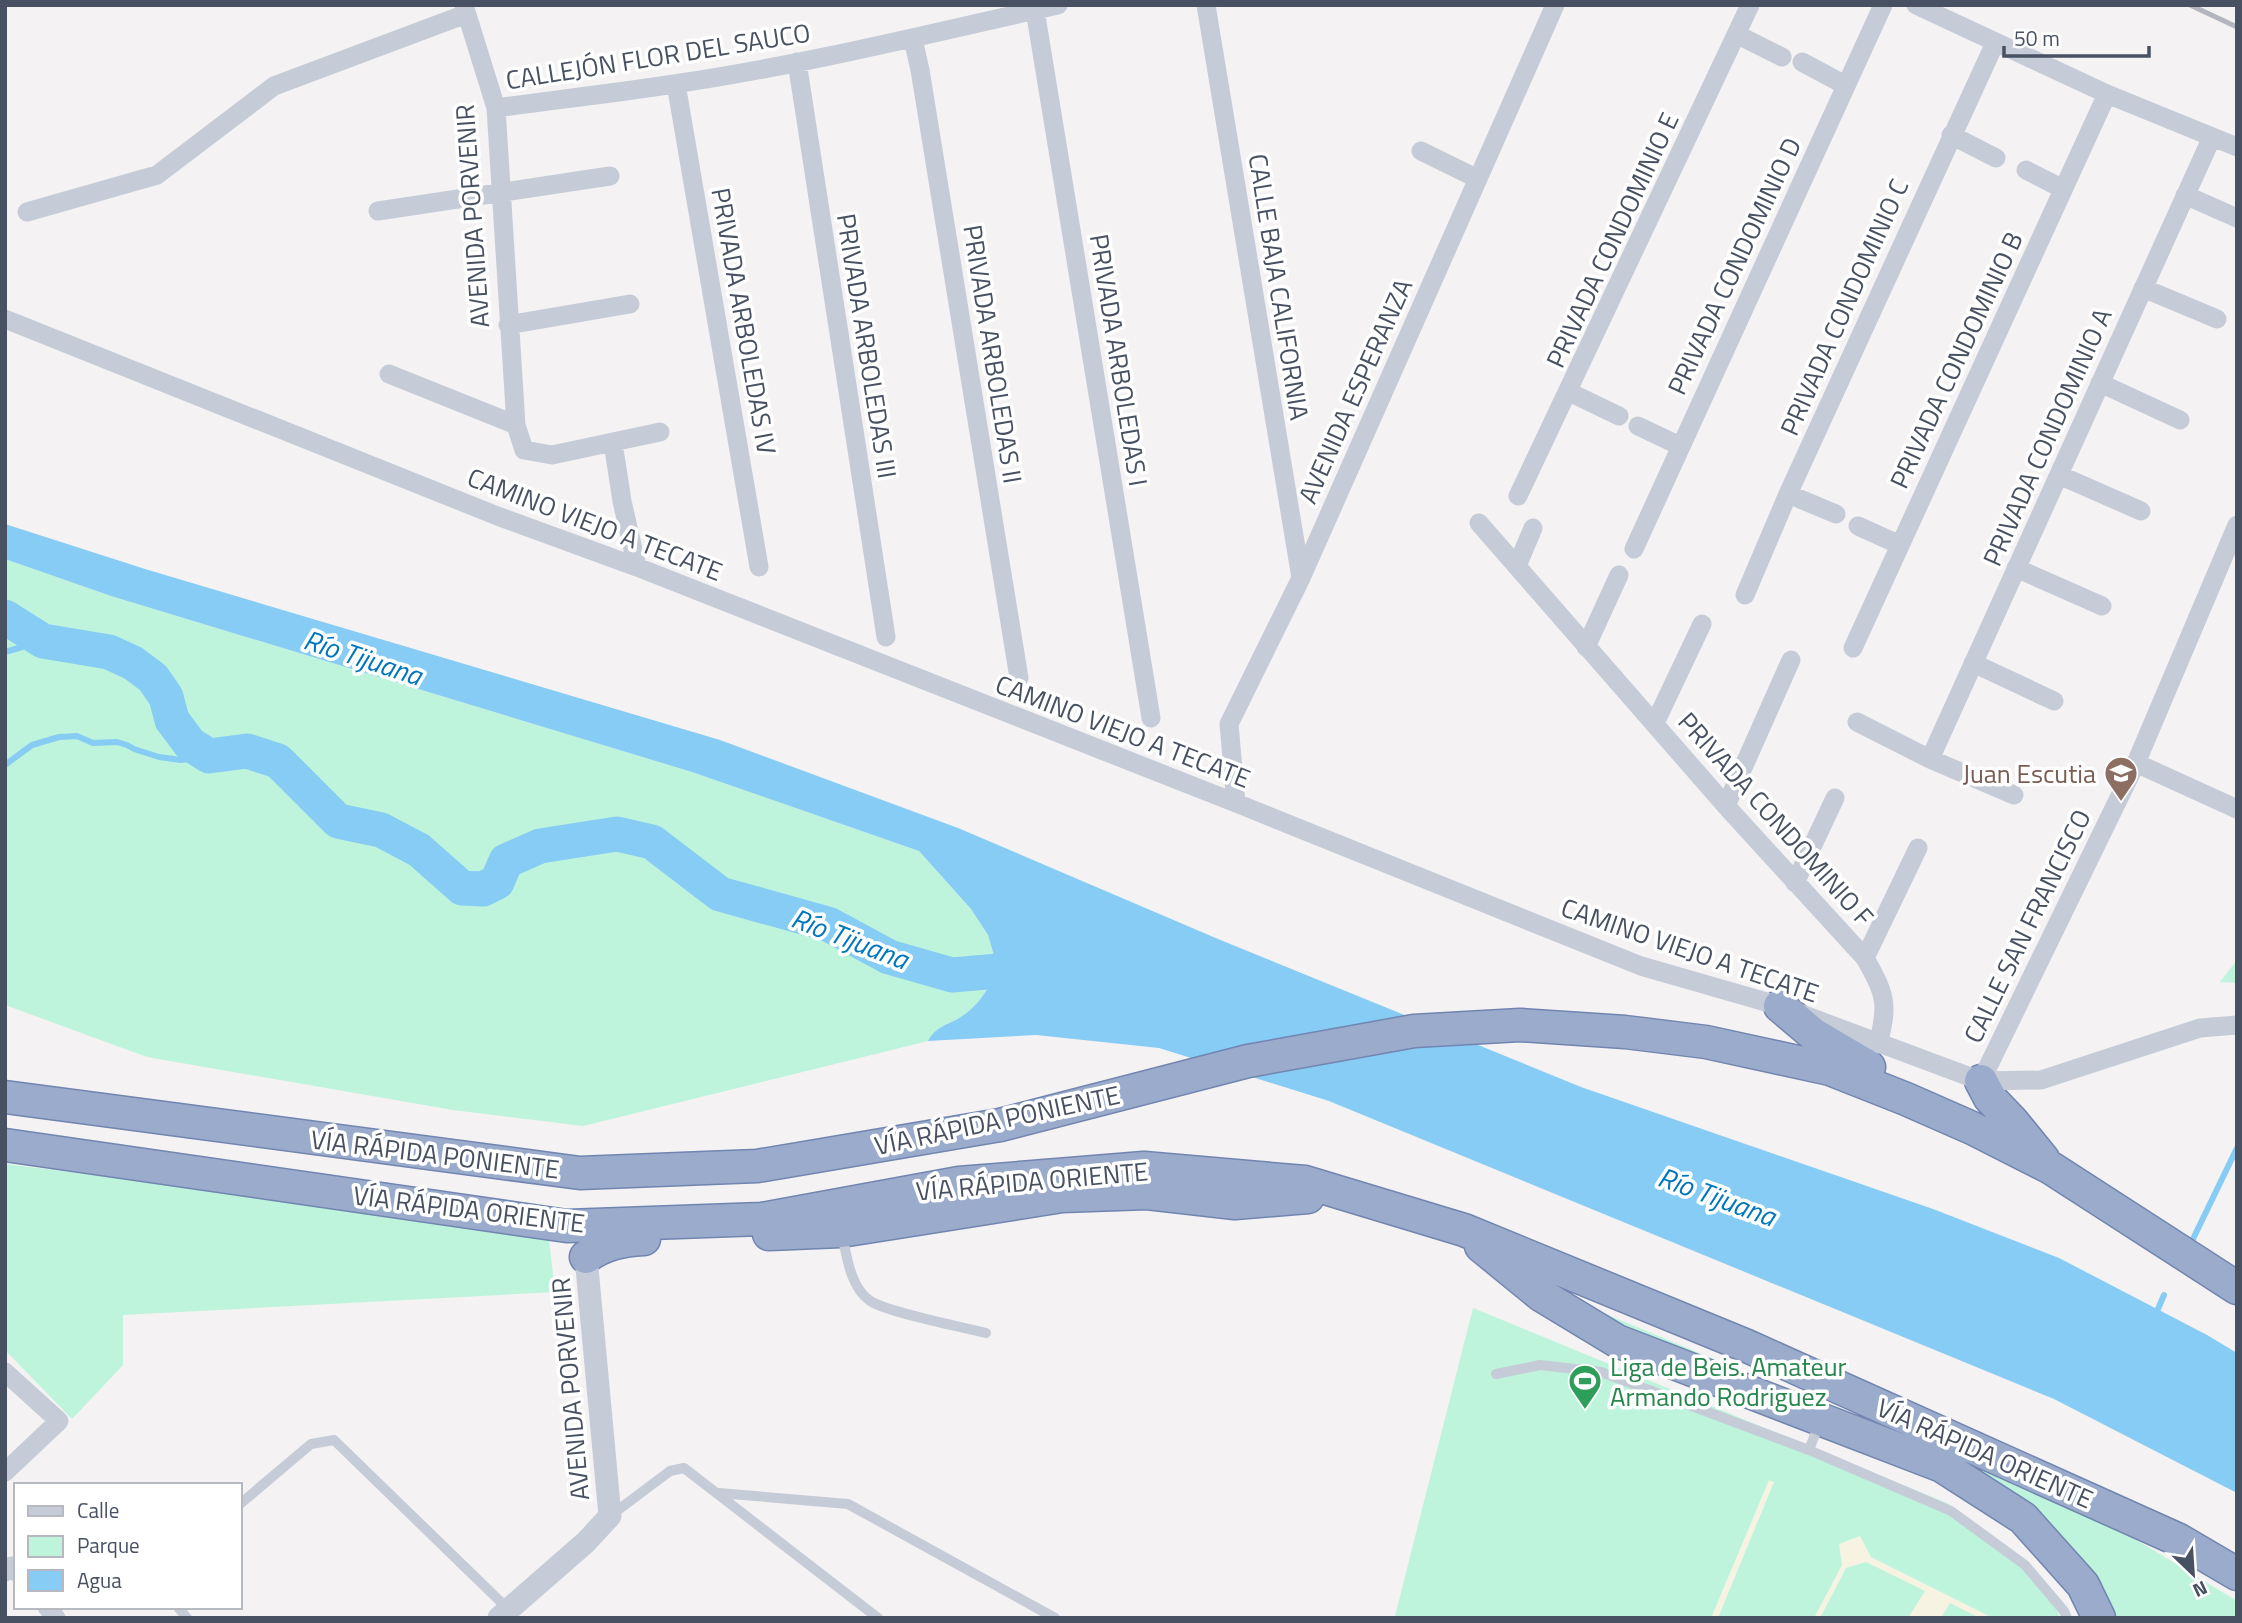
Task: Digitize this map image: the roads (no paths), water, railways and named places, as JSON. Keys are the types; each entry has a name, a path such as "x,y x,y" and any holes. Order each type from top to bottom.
{"highway":[{"path":"1780,1006 1813,1034 1835,1048 1917,1092 1972,1128 2051,1168 2237,1288"},
{"name":"VÍA RÁPIDA PONIENTE","path":"5,1097 580,1172 757,1166 1000,1125 1248,1061 1414,1031 1521,1026 1625,1032 1706,1042 1830,1069 1972,1128"},
{"path":"1981,1081 1990,1098 2051,1168"},
{"name":"VÍA RÁPIDA ORIENTE","path":"5,1145 568,1226 762,1219 959,1183 1144,1168 1305,1182 1464,1230 1759,1352 2179,1541 2237,1574"},
{"path":"586,1257 599,1248 628,1240 841,1231 1062,1196 1147,1193 1235,1203 1349,1195"},
{"path":"1464,1230 1517,1278 1617,1341 1942,1466 2023,1518 2083,1585 2099,1618"}],"street":[{"name":"CALLEJÓN FLOR DEL SAUCO","path":"496,108 676,84 797,62 913,39 992,13 1035,10 1059,5"},
{"name":"CALLE BAJA CALIFORNIA","path":"1206,5 1300,578"},
{"name":"AVENIDA ESPERANZA","path":"1236,803 1229,724 1300,578 1555,5"},
{"name":"PRIVADA CONDOMINIO E","path":"1518,496 1750,5"},
{"name":"PRIVADA CONDOMINIO D","path":"1634,548 1883,5"},
{"path":"1916,5 2107,94 2237,147"},
{"path":"27,212 157,175 274,86 465,10"},
{"name":"AVENIDA PORVENIR","path":"465,10 496,108 516,425"},
{"name":"PRIVADA ARBOLEDAS I","path":"1035,10 1151,718"},
{"path":"1738,35 1782,57"},
{"name":"PRIVADA ARBOLEDAS II","path":"913,39 1019,678"},
{"name":"PRIVADA CONDOMINIO C","path":"1745,595 1788,494 1995,43"},
{"name":"PRIVADA ARBOLEDAS III","path":"797,62 886,637"},
{"path":"1801,62 1846,85"},
{"name":"PRIVADA ARBOLEDAS IV","path":"676,84 759,567"},
{"name":"PRIVADA CONDOMINIO B","path":"1853,648 2107,94"},
{"path":"1951,135 1996,158"},
{"name":"PRIVADA CONDOMINIO A","path":"1930,759 2212,137"},
{"path":"1421,151 1478,179"},
{"path":"2026,170 2063,189"},
{"path":"378,211 610,176"},
{"path":"2185,195 2237,218"},
{"path":"2143,288 2217,319"},
{"path":"508,325 630,304"},
{"name":"CAMINO VIEJO A TECATE","path":"5,319 500,517 636,567 1236,803 1641,966 1780,1006 1981,1081 2041,1080 2200,1028 2237,1025"},
{"path":"389,374 516,425 524,450 552,455 660,432"},
{"path":"2100,383 2180,420"},
{"path":"1569,392 1619,416"},
{"path":"1638,426 1680,446"},
{"path":"613,443 636,567"},
{"path":"2059,475 2141,512"},
{"path":"1788,494 1836,514"},
{"name":"PRIVADA CONDOMINIO F","path":"1479,523 1726,806 1865,958 1881,988 1885,1004 1878,1044"},
{"name":"CALLE SAN FRANCISCO","path":"1981,1081 2136,763 2231,553 2237,525"},
{"path":"1858,526 1900,545"},
{"path":"1517,565 1533,528"},
{"path":"2016,568 2102,606"},
{"path":"1586,647 1619,575"},
{"path":"1654,723 1702,624"},
{"path":"1726,806 1791,660"},
{"path":"1973,663 2054,701"},
{"path":"1857,722 1930,759 2014,795"},
{"path":"2136,763 2237,809"},
{"path":"1795,883 1835,798"},
{"path":"1865,958 1918,848"},
{"name":"AVENIDA PORVENIR","path":"586,1257 610,1516"},
{"path":"5,1372 58,1421 5,1472"},
{"path":"504,1614 586,1542 610,1516"}],"lane":[{"path":"841,1231 854,1281 869,1301 986,1333"},
{"path":"1496,1374 1540,1365 1601,1373 1809,1450 1951,1511 2025,1565 2067,1618"},
{"path":"1809,1450 1821,1420"},
{"path":"242,1502 311,1444 334,1440 504,1614"},
{"path":"610,1516 670,1471 684,1468 878,1618"},
{"path":"719,1493 848,1504 1055,1618"}],"water":[{"path":"5,524 145,569 720,740 958,828 1218,939 1581,1087 1933,1209 2059,1258 2237,1353 2237,1493 2054,1399 1329,1101 1159,1048 1036,1035 928,1041 938,1029 959,1018 977,1003 998,969 988,935 971,909 919,851 692,772 111,596 5,559"}],"waterway":[{"name":"Río Tijuana","path":"5,617 43,641 109,652 133,663 153,678 166,697 172,720 190,744 209,756 247,751 278,761 338,821 381,830 419,850 462,888 483,889 497,882 506,861 540,846 617,834 652,842 720,894 828,924 889,957 952,975 1045,967"},
{"path":"5,652 43,641"},
{"path":"5,765 32,745 59,737 77,736 93,743 117,742 159,757 181,760 209,756"},
{"path":"2192,1241 2237,1148"},
{"path":"2155,1316 2164,1295"}],"railway":[{"path":"2190,5 2237,27"}],"place":[{"name":"Juan Escutia","path":"2121,803"},
{"name":"Liga de Beis. Amateur Armando Rodriguez","path":"1585,1411"}]}
